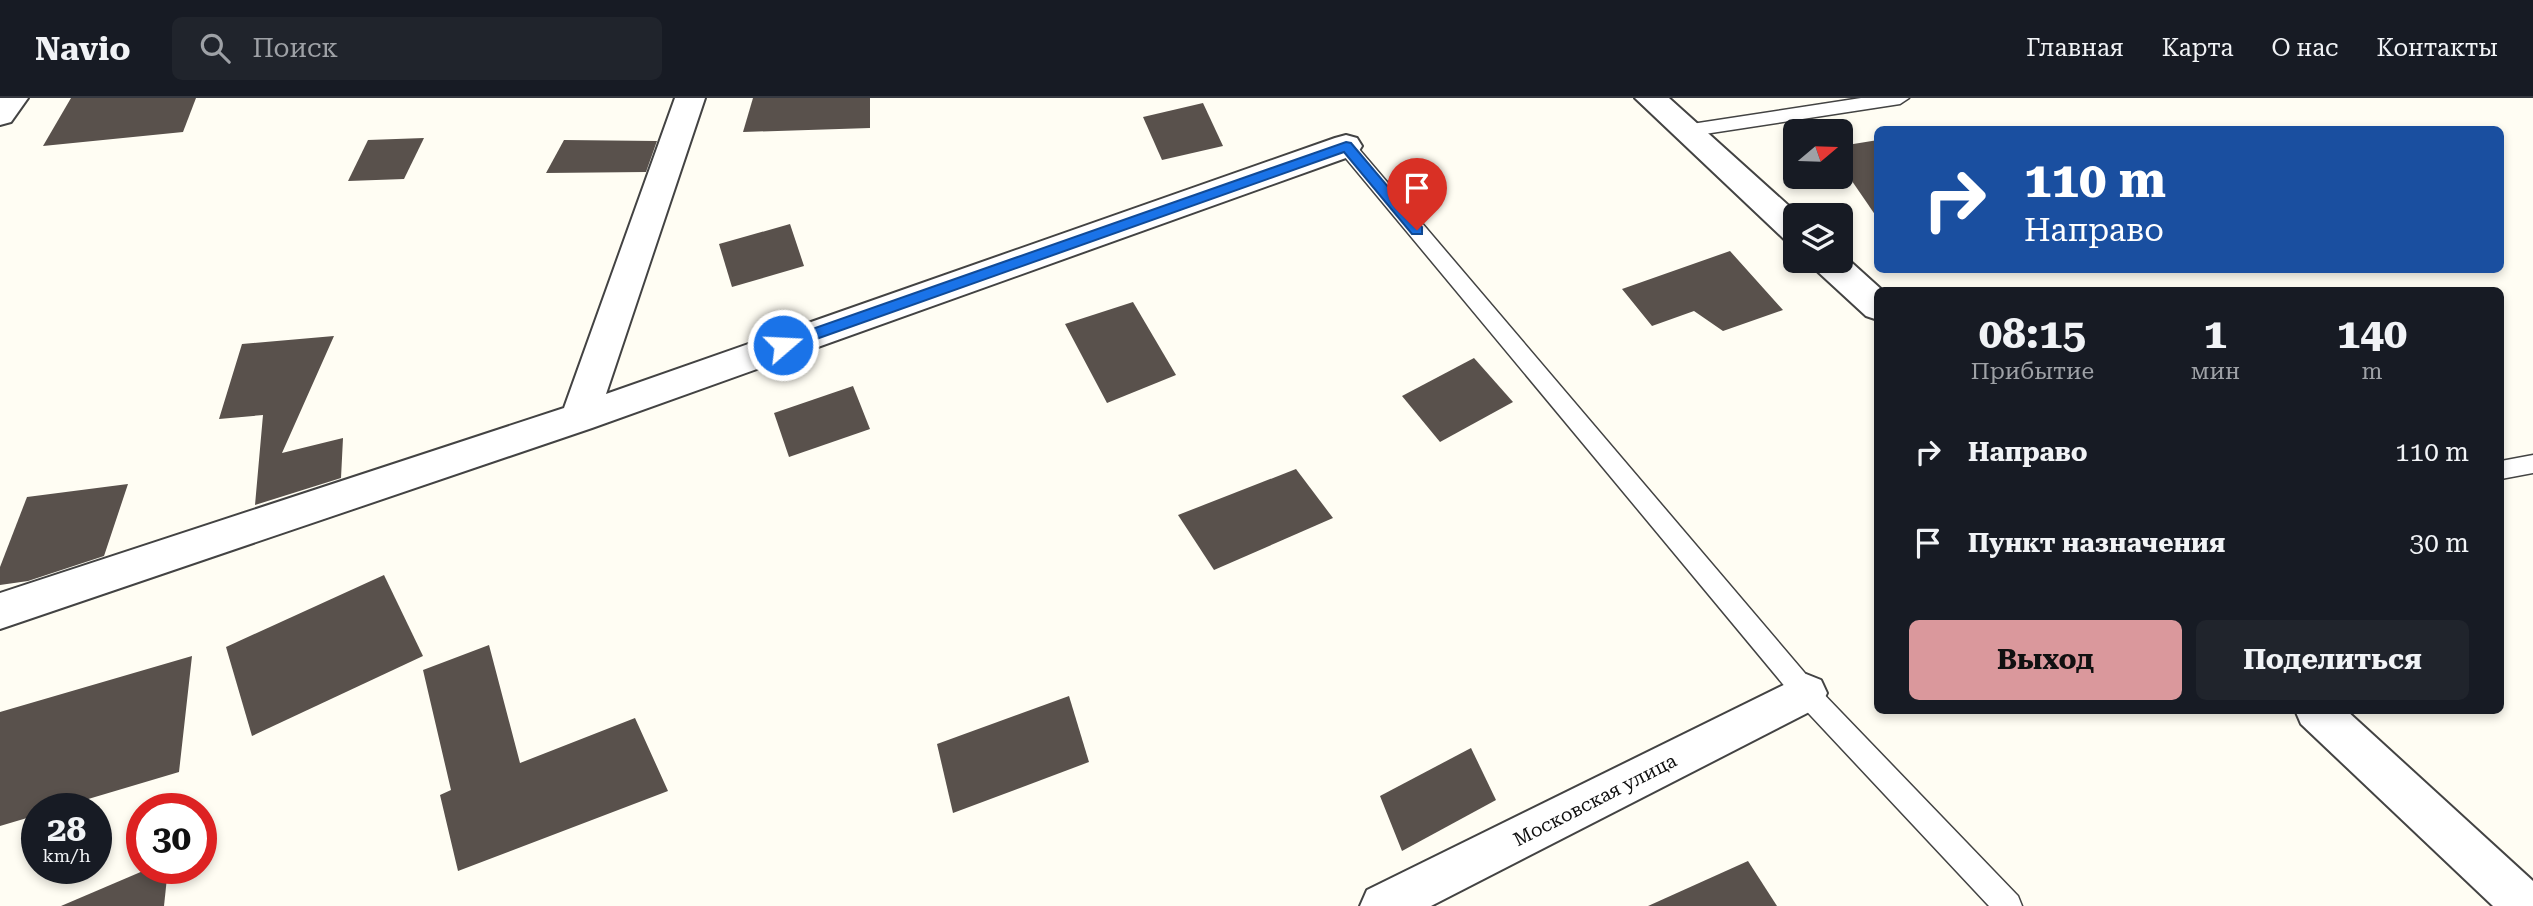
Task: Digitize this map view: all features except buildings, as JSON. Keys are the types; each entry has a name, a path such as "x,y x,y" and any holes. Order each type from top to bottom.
{"street":[{"path":"0,115 13,98"},
{"path":"579,418 690,98"},
{"path":"1650,98 1783,220"},
{"path":"0,611 579,418 1346,146"},
{"path":"1841,273 1874,303"},
{"name":"Московская улица","path":"1383,906 1806,693"},
{"path":"2320,714 2526,906"}],"lane":[{"path":"1685,131 1900,98"},
{"path":"1346,146 1806,693 2008,906"},
{"path":"2504,469 2533,464"}],"route":[{"path":"783,345 1346,146 1417,230"}]}
